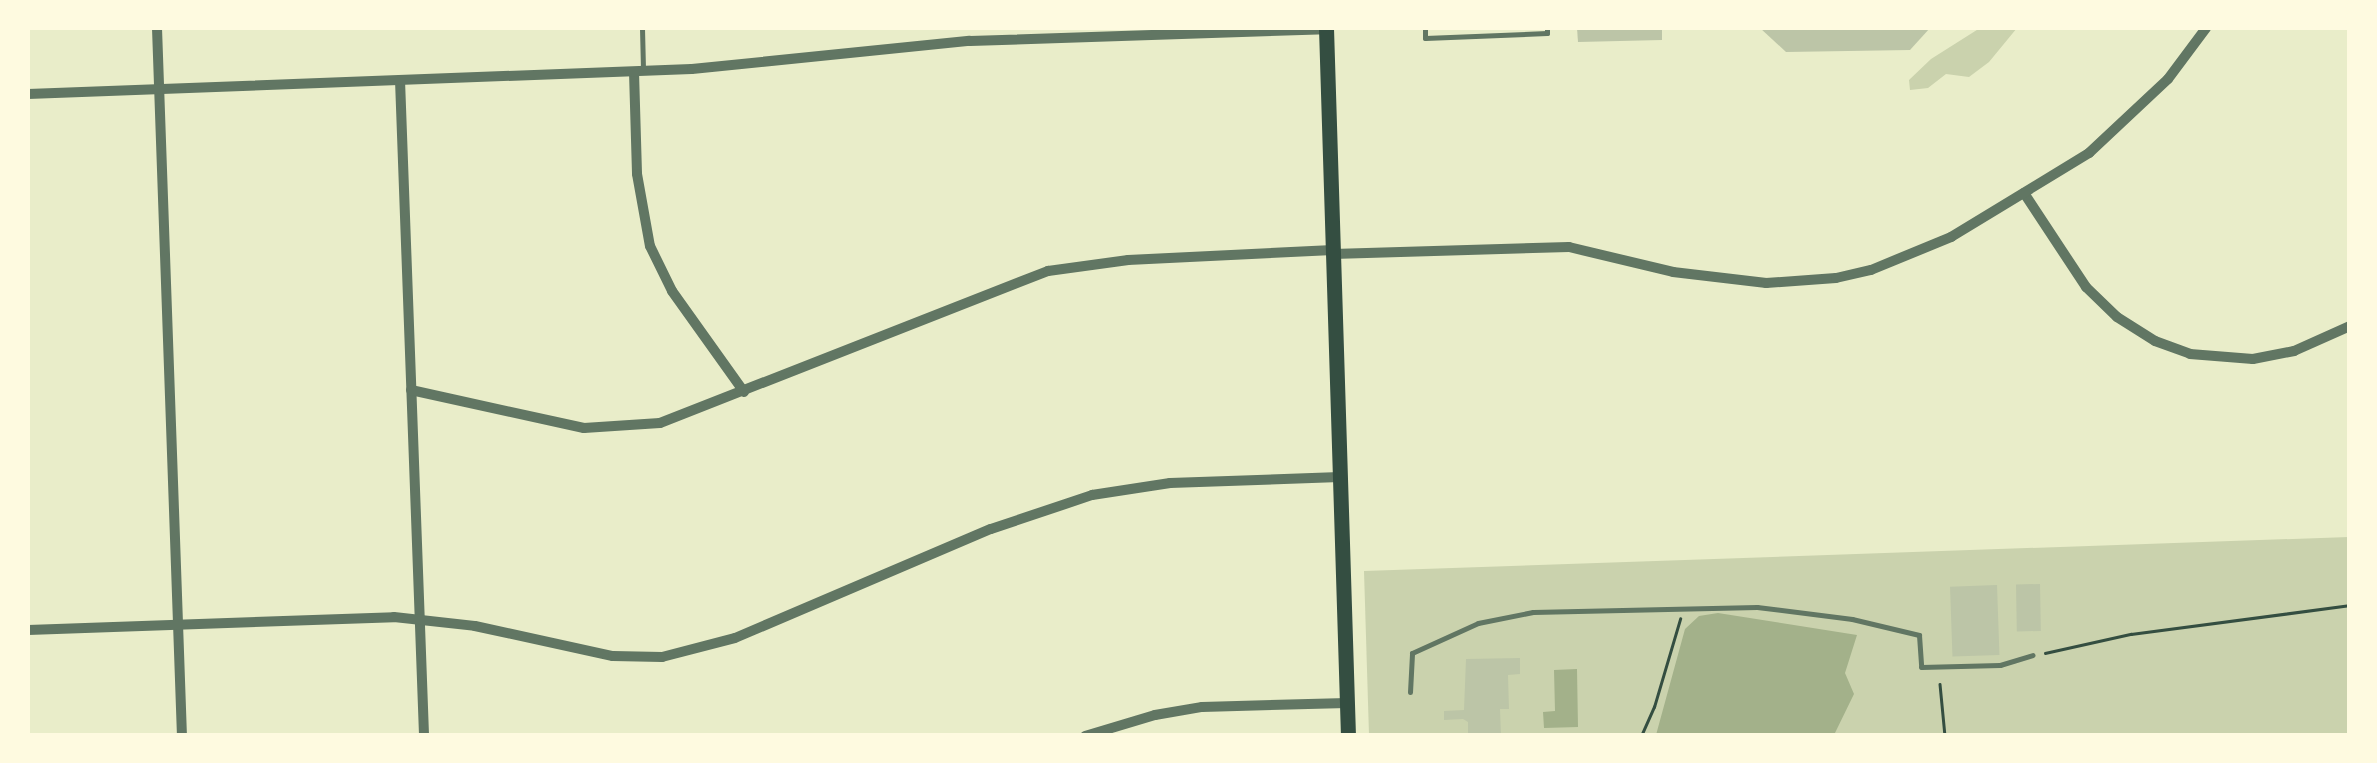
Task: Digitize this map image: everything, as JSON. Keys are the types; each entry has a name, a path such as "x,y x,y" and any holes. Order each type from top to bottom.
{"main road":[{"path":"1326,28 1348,736"}],"street":[{"path":"157,28 182,736"},
{"path":"28,94 638,72 970,41 1326,28"},
{"path":"411,390 568,425 609,429 672,420 1048,271 1128,260 1569,247 1720,280 1799,282 1836,278 1906,259 2089,153 2168,80 2206,28"},
{"path":"638,72 637,174 650,246 672,291 744,392"},
{"path":"400,80 424,736"},
{"path":"2024,193 2086,287 2118,317 2155,340 2190,354 2253,359 2294,351 2350,326"},
{"path":"28,630 420,618 613,656 662,657 735,638 1008,522 1092,494 1170,484 1340,477"},
{"path":"1085,736 1155,715 1202,707 1347,703"}],"lane":[{"path":"638,72 642,28"},
{"path":"1425,28 1425,38 1547,33 1547,28"},
{"path":"1410,692 1412,653 1478,623 1522,613 1693,605 1757,607 1852,619 1919,635 1921,667 2000,665 2032,656"}],"path":[{"path":"28,112 28,132"},
{"path":"1641,736 1654,707 1680,616 1693,605"},
{"path":"2032,656 2130,634 2350,605"},
{"path":"1940,684 1945,736"}],"shaded area":[{"path":"1980,28 2017,28 1989,62 1969,77 1946,74 1928,88 1910,90 1909,80 1931,59"},
{"path":"2349,537 2349,735 1369,735 1364,571"},
{"path":"1718,613 1857,635 1845,673 1854,694 1834,735 1656,735 1685,629 1699,616"},
{"path":"1577,669 1578,727 1544,728 1543,712 1555,711 1554,670"}],"building":[{"path":"1577,28 1662,28 1662,40 1578,42"},
{"path":"1760,28 1930,28 1910,50 1786,52"},
{"path":"2016,584 2040,584 2041,631 2017,631"},
{"path":"1997,585 1999,655 1952,657 1950,587"},
{"path":"1520,658 1520,674 1508,675 1509,709 1500,709 1501,736 1468,736 1468,722 1444,720 1444,711 1464,710 1466,659"}]}
